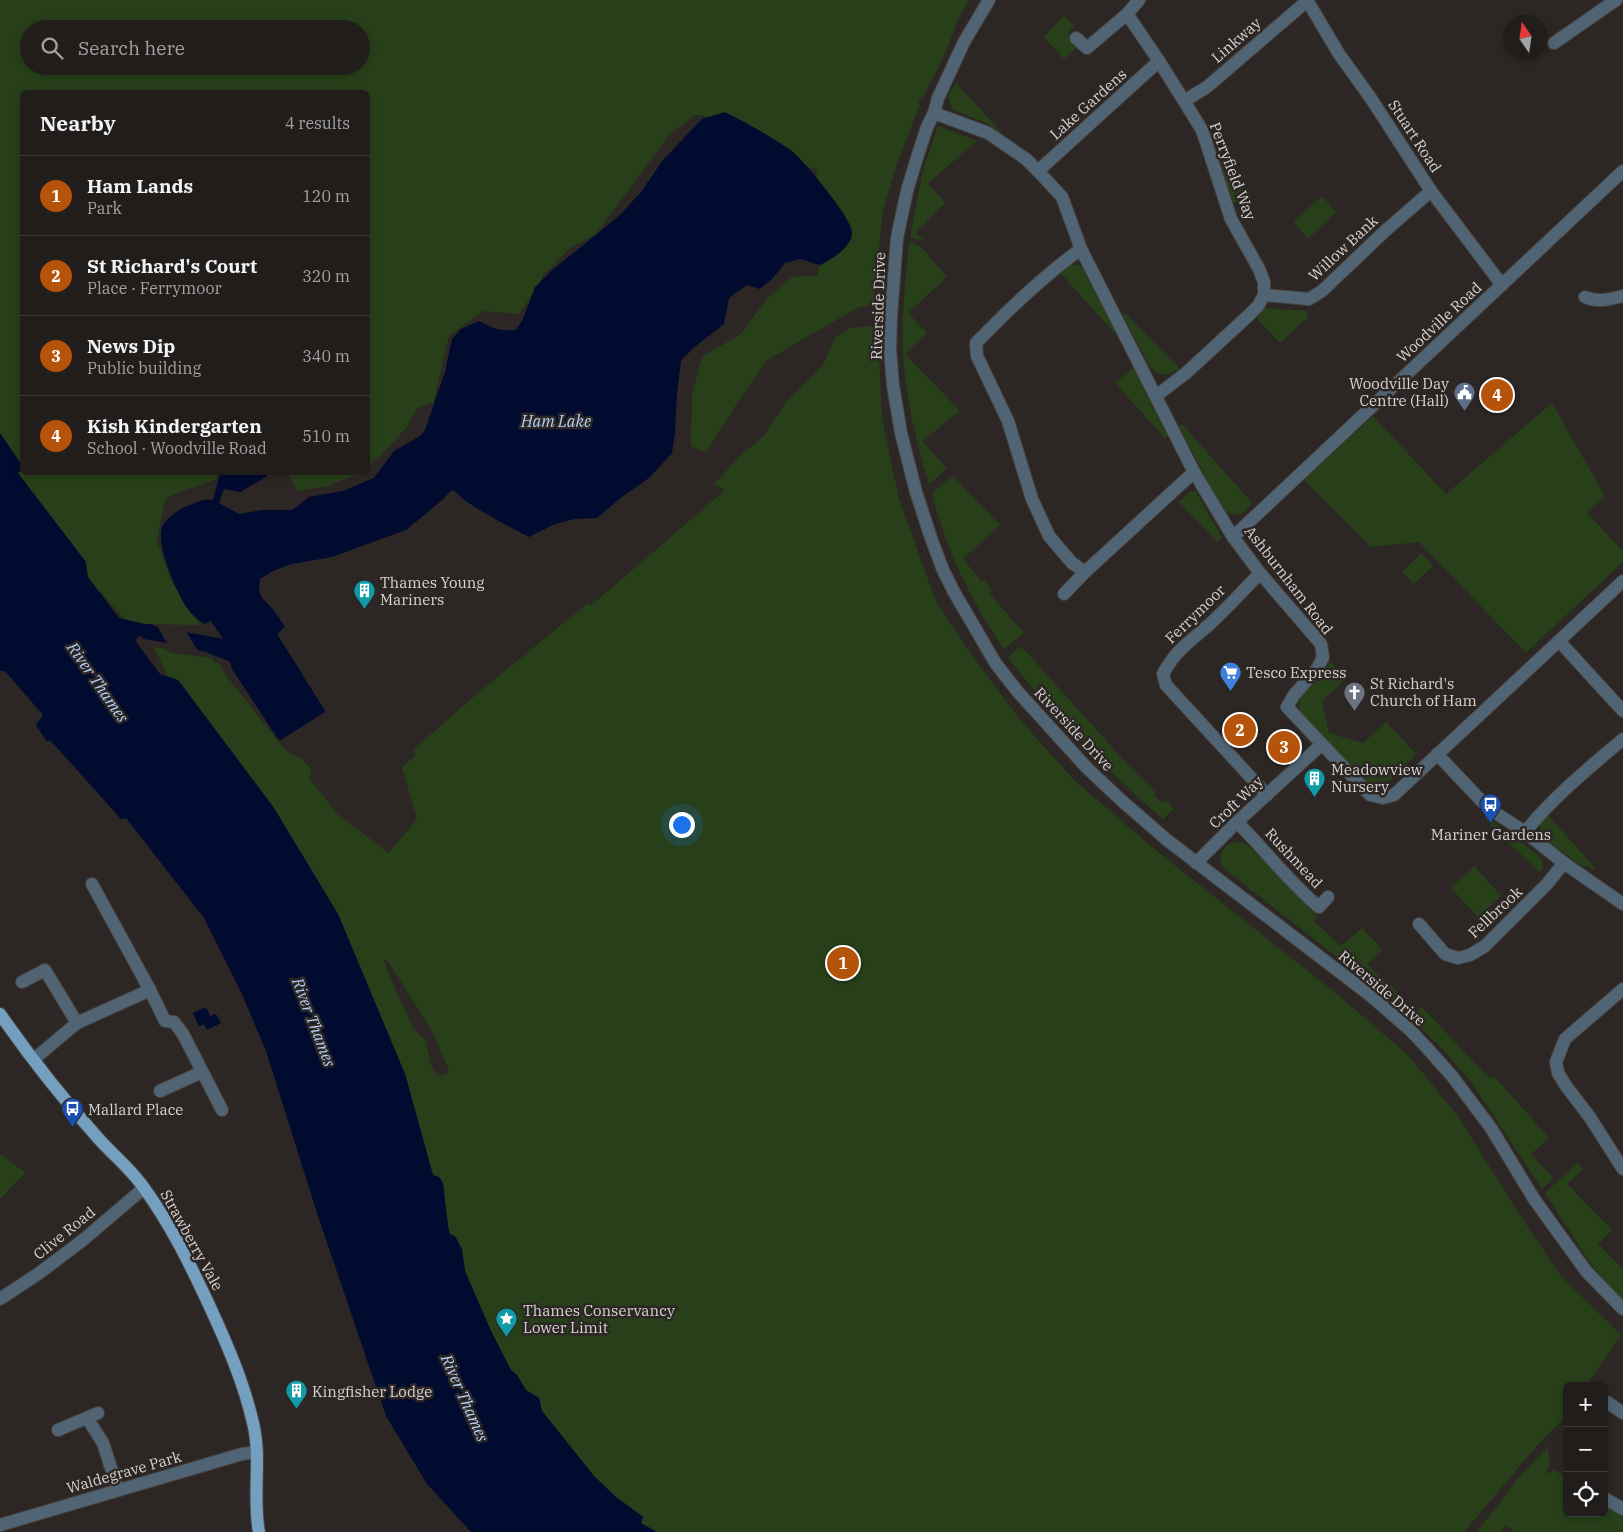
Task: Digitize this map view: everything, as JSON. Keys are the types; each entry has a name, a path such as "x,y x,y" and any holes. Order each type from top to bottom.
{"main road":[{"name":"Strawberry Vale","path":"0,1014 98,1139 144,1188 188,1260 227,1344 254,1424 257,1452 258,1529"}],"street":[{"name":"Riverside Drive","path":"989,0 964,42 938,98 907,191 897,238 890,349 893,384 900,433 916,492 943,570 996,664 1018,692 1087,768 1128,807 1196,863 1371,996 1427,1048 1452,1076 1491,1128 1534,1199 1586,1271 1623,1309"},
{"path":"1076,38 1087,48 1127,14 1139,0"},
{"name":"Linkway","path":"1184,101 1207,87 1307,0"},
{"name":"Stuart Road","path":"1307,0 1339,54 1370,97 1431,190 1502,285"},
{"path":"1554,43 1616,0"},
{"name":"Perryfield Way","path":"1127,14 1159,61 1205,138 1232,219 1264,282 1264,295"},
{"name":"Lake Gardens","path":"1038,171 1159,61"},
{"name":"Ashburnham Road","path":"934,114 988,133 1026,160 1062,197 1081,249 1194,472 1233,537 1260,573 1321,644 1323,657 1317,669 1294,695 1287,707 1370,795 1383,798 1394,795 1623,580"},
{"name":"Woodville Road","path":"1233,537 1623,171"},
{"name":"Willow Bank","path":"1264,295 1309,299 1322,291 1431,190"},
{"path":"1081,249 1052,270 976,343 977,356 1008,421 1032,500 1049,536 1072,563 1085,572"},
{"path":"1156,396 1186,373 1249,315 1258,306 1264,295"},
{"path":"1585,297 1591,300 1602,300 1623,296"},
{"path":"1064,594 1085,572 1194,472"},
{"name":"Ferrymoor","path":"1260,573 1210,624 1188,641 1170,662 1163,674 1166,685 1267,795"},
{"path":"1559,641 1623,711"},
{"path":"1525,832 1546,808 1623,739"},
{"name":"Croft Way","path":"1196,863 1237,822 1321,745"},
{"path":"1437,754 1488,808 1525,832 1564,863 1623,904"},
{"name":"Rushmead","path":"1237,822 1307,896 1319,906 1328,898"},
{"name":"Fellbrook","path":"1418,924 1445,954 1458,958 1470,955 1485,946 1551,880 1564,863"},
{"path":"92,884 166,1021 174,1022 183,1034 222,1110"},
{"path":"22,982 45,970 77,1023"},
{"path":"1623,988 1565,1039 1556,1062 1558,1072 1566,1086 1589,1116 1623,1169"},
{"path":"34,1059 77,1023 150,990"},
{"path":"160,1092 202,1072"},
{"name":"Clive Road","path":"0,1299 38,1274 83,1240 144,1188"},
{"path":"1608,1403 1623,1413"},
{"path":"58,1430 93,1416 118,1490"},
{"name":"Waldegrave Park","path":"0,1525 242,1454 257,1452"},
{"path":"1608,1499 1621,1504"}],"green space":[{"path":"0,0 969,0 959,17 947,49 923,97 921,97 918,103 920,104 898,160 883,210 873,305 859,307 767,360 706,452 691,446 692,395 702,357 741,334 766,300 791,277 818,276 818,268 830,256 816,174 818,171 815,168 799,167 751,133 704,116 695,115 669,135 596,234 571,247 544,273 538,286 519,314 483,311 449,336 433,403 417,408 407,427 370,464 370,90 20,90 20,475 218,475 217,479 167,498 164,503 157,541 172,582 200,625 144,624 124,619 100,591 98,597 0,472"},
{"path":"1064,15 1074,26 1068,33 1074,40 1075,49 1064,59 1044,37"},
{"path":"956,83 1002,133 986,123 951,109 952,105 948,97"},
{"path":"938,126 977,141 928,183 945,203 916,233 924,241 910,237 923,170"},
{"path":"1212,152 1247,191 1231,206"},
{"path":"1322,196 1336,212 1308,239 1294,222"},
{"path":"909,242 921,247 947,277 908,313 927,333 905,354 960,411 922,441 947,469 929,484 912,420 904,370 904,298"},
{"path":"1064,264 1080,265 1085,270 1118,337 1057,269"},
{"path":"1265,308 1307,311 1308,317 1280,343 1257,319"},
{"path":"1125,313 1179,368 1172,373 1160,374 1150,367 1123,315"},
{"path":"874,326 878,336 882,418 899,499 936,602 973,657 1020,720 1075,781 1153,848 1338,995 1408,1055 1457,1115 1561,1276 1621,1335 1589,1382 1563,1382 1563,1419 1534,1449 1464,1532 657,1532 641,1523 643,1516 616,1497 594,1476 542,1411 539,1398 526,1390 517,1375 511,1370 491,1331 465,1271 462,1249 450,1234 443,1183 433,1175 405,1074 338,914 274,808 178,680 168,677 154,647 166,649 170,653 212,658 215,663 218,663 286,751 301,758 311,769 309,778 337,814 389,853 417,819 402,767 415,756 414,749 477,694 588,603 590,606 607,592 725,490 714,484 743,453 763,437 787,401 823,365 835,338 849,328","holes":["384,960 387,960 430,1027 449,1070 447,1074 438,1076 432,1067 425,1040 413,1028"]},
{"path":"1134,367 1168,436 1165,438 1115,383"},
{"path":"1552,403 1605,496 1587,513 1623,551 1623,562 1526,653 1419,542 1371,547 1304,480 1373,416 1446,494"},
{"path":"1182,424 1252,503 1246,511 1237,514 1223,511 1179,426"},
{"path":"289,475 357,475 326,486 298,491"},
{"path":"953,476 1000,525 963,559 982,582 984,580 992,590 989,593 1024,633 1004,649 980,611 961,575 938,515 932,493"},
{"path":"1191,491 1196,492 1222,538 1217,542 1179,502"},
{"path":"1421,553 1433,566 1414,584 1402,572"},
{"path":"1021,646 1127,764 1156,792 1154,795 1162,803 1166,800 1174,809 1163,819 1081,742 1043,701 1008,657"},
{"path":"1329,661 1346,678 1322,701 1329,733 1363,743 1386,722 1416,754 1386,784 1374,786 1367,783 1299,710 1299,703 1304,693 1325,672"},
{"path":"1547,814 1595,868 1594,870 1586,865 1584,867 1540,836 1540,824"},
{"path":"1487,817 1538,855 1542,860 1543,868 1540,873 1485,819"},
{"path":"1241,842 1251,848 1307,904 1318,917 1314,921 1341,946 1362,928 1383,950 1367,964 1416,1011 1422,1007 1490,1079 1494,1076 1549,1138 1531,1154 1553,1178 1542,1189 1472,1083 1447,1054 1402,1008 1223,868 1220,861 1223,850 1232,843"},
{"path":"1474,866 1501,896 1478,917 1451,888"},
{"path":"0,1154 25,1173 0,1199"},
{"path":"1577,1163 1583,1169 1567,1184 1612,1230 1598,1244 1623,1269 1623,1300 1593,1267 1545,1193"},
{"path":"1547,1448 1550,1464 1546,1470 1550,1474 1554,1469 1563,1475 1563,1517 1608,1517 1608,1506 1623,1516 1623,1532 1513,1532 1513,1530 1505,1525 1501,1532 1476,1532 1517,1479"}],"water":[{"path":"725,112 792,151 826,189 849,224 852,237 841,252 825,263 820,265 800,259 785,263 772,279 760,289 747,285 729,298 724,324 681,360 672,453 649,478 623,496 597,518 575,519 555,524 529,537 475,507 452,490 406,530 332,557 292,564 275,570 260,579 259,590 262,598 273,609 285,627 277,634 325,712 281,740 278,739 232,669 230,662 206,652 144,639 141,636 137,637 136,642 160,674 178,680 274,808 338,914 405,1074 433,1175 439,1177 443,1183 450,1234 455,1236 462,1249 465,1271 491,1331 511,1370 517,1375 526,1390 539,1398 542,1411 594,1476 616,1497 643,1517 641,1523 657,1532 471,1532 427,1484 386,1416 317,1213 266,1051 241,992 204,918 126,818 121,819 51,741 46,741 36,725 43,715 5,671 0,671 0,433 20,462 20,472 18,473 86,562 88,577 119,618 223,639 211,621 204,624 193,615 178,591 168,568 162,543 161,533 163,525 168,519 187,506 203,500 213,500 219,475 268,475 240,492 224,489 219,503 239,514 262,510 292,510 309,497 343,491 374,478 394,451 420,436 425,430 445,372 452,339 461,329 479,321 497,329 516,330 523,319 535,287 550,272 619,216 641,192 663,160 702,119"},
{"path":"206,1007 210,1016 216,1014 221,1023 207,1030 204,1024 199,1026 193,1013"}],"pier":[{"path":"156,624 186,631 199,653 168,645"}],"place":[{"name":"Kish Kindergarten","path":"1497,395"},
{"name":"Woodville Day Centre (Hall)","path":"1465,411"},
{"name":"Thames Young Mariners","path":"364,610"},
{"name":"Tesco Express","path":"1230,691"},
{"name":"St Richard's Church of Ham","path":"1354,711"},
{"name":"St Richard's Court","path":"1240,730"},
{"name":"News Dip","path":"1284,747"},
{"name":"Meadowview Nursery","path":"1315,797"},
{"name":"Mariner Gardens","path":"1491,824"},
{"name":"Ham Lands","path":"843,963"},
{"name":"Mallard Place","path":"72,1128"},
{"name":"Thames Conservancy Lower Limit","path":"507,1338"},
{"name":"Kingfisher Lodge","path":"296,1410"}],"water label":[{"name":"Ham Lake","path":"556,421"},
{"name":"River Thames","path":"98,682"},
{"name":"River Thames","path":"314,1022"},
{"name":"River Thames","path":"465,1398"}]}
